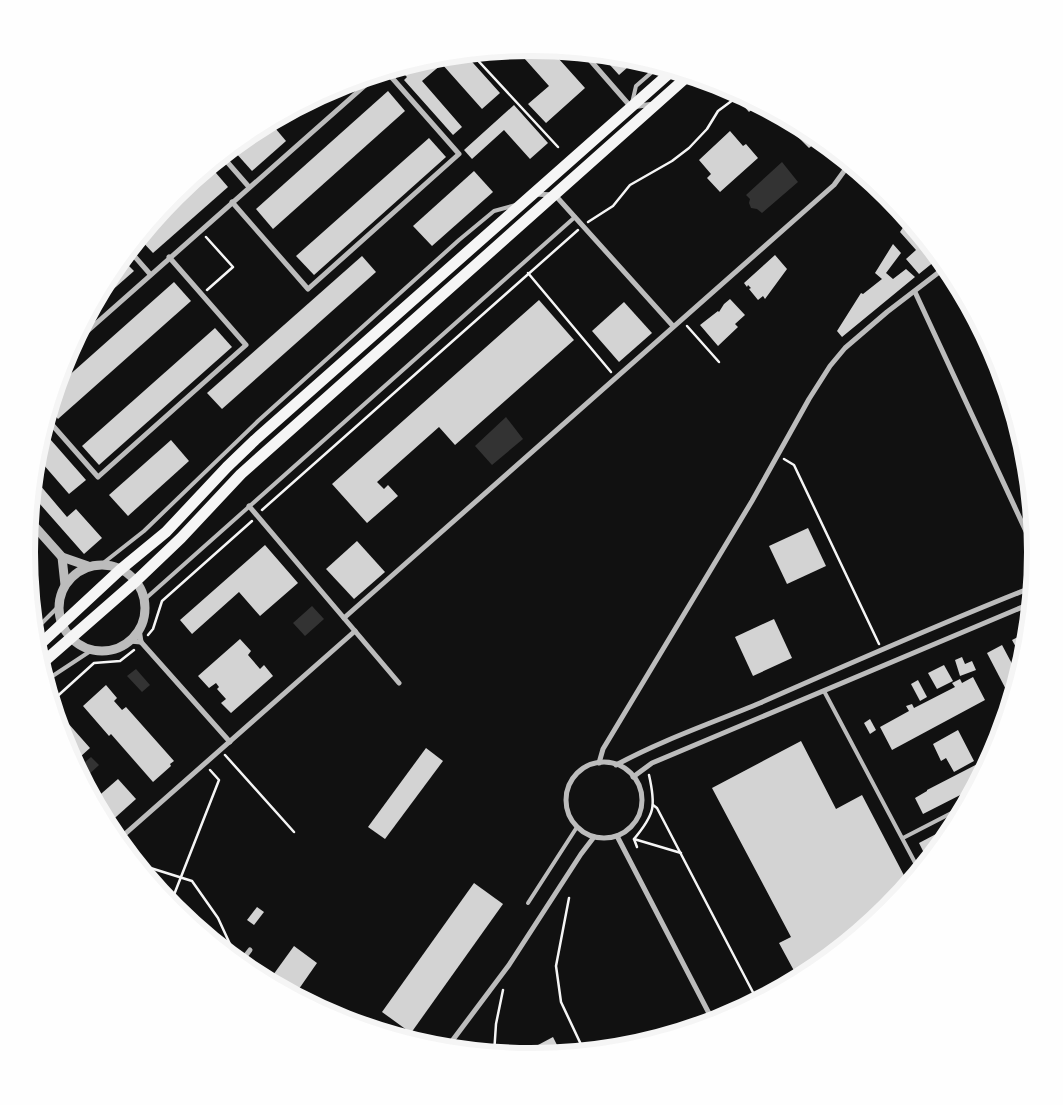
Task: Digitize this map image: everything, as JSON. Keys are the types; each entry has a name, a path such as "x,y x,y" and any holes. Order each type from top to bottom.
{"main road":[{"path":"44,641 121,569 166,532 255,440 667,75"},
{"path":"47,659 136,581 181,538 241,474 683,80"}],"street":[{"path":"589,59 631,107 657,103"},
{"path":"232,202 308,289 459,154 391,77"},
{"path":"87,331 366,84"},
{"path":"226,161 249,187"},
{"path":"344,618 834,185 846,169"},
{"path":"529,198 555,195 673,326"},
{"path":"134,256 150,274"},
{"path":"52,425 98,477 246,345 169,257"},
{"path":"599,763 603,749 752,501 816,388 838,355 887,312 940,272"},
{"path":"915,292 1027,534"},
{"path":"248,506 399,683"},
{"path":"36,527 62,558 88,566"},
{"path":"62,558 65,585"},
{"path":"102,564 121,569 136,581 144,600 145,610 139,629 129,641 116,648 104,651 92,650 71,638 62,624 58,607 65,585 76,573 88,566 102,564"},
{"path":"616,765 646,749 1027,590"},
{"path":"633,777 652,763 1025,606"},
{"path":"139,629 142,642 230,742"},
{"path":"124,835 355,631"},
{"path":"129,641 142,642"},
{"path":"599,763 616,765 629,772 640,787 641,811 636,822 628,830 617,836 602,838 588,835 577,827 570,817 567,806 567,794 571,783 582,770 599,763"},
{"path":"617,836 710,1016"},
{"path":"451,1042 509,965 594,837"},
{"path":"244,957 250,950"}],"lane":[{"path":"631,107 636,86 653,71"},
{"path":"102,564 144,531 258,421 459,240 494,211 529,198"},
{"path":"144,600 575,217"},
{"path":"40,625 58,607"},
{"path":"51,678 92,650"},
{"path":"824,691 917,865"},
{"path":"903,838 954,812"},
{"path":"528,904 577,827"}],"path":[{"path":"477,59 558,147"},
{"path":"57,697 94,664 120,661 131,653 153,629 162,601 257,516 263,508 583,226 613,206 630,185 672,161 689,148 707,129 718,111 734,99"},
{"path":"200,230 233,267 202,294"},
{"path":"520,265 616,377"},
{"path":"681,319 719,362"},
{"path":"777,455 794,465 881,650"},
{"path":"221,750 294,832"},
{"path":"634,839 648,823 653,805 649,774 656,770 652,763"},
{"path":"173,897 220,780 204,764"},
{"path":"653,805 658,808 755,996"},
{"path":"634,839 637,847"},
{"path":"634,839 681,853"},
{"path":"148,868 192,881 218,918 232,948"},
{"path":"569,898 556,966 561,1002 581,1046"},
{"path":"494,1048 496,1024 503,990"}],"shaded area":[{"path":"782,162 798,182 762,213 757,209 751,208 750,199 746,195"},
{"path":"506,417 523,439 492,465 475,446"},
{"path":"312,606 324,619 305,636 293,623"},
{"path":"136,669 150,685 142,692 127,676"},
{"path":"91,757 99,765 88,775 83,764"}],"building":[{"path":"522,56 557,57 585,88 546,123 528,104 549,86"},
{"path":"470,60 500,93 482,109 443,65"},
{"path":"607,62 629,66 619,75"},
{"path":"441,65 422,81 462,127 453,135 404,80 407,77 403,73"},
{"path":"388,91 405,111 273,229 256,209"},
{"path":"740,102 753,108 749,112"},
{"path":"514,105 548,143 530,159 504,130 472,159 464,150"},
{"path":"275,128 286,141 252,171 237,154"},
{"path":"791,130 813,144 809,148"},
{"path":"730,131 743,146 746,144 758,158 720,192 707,178 711,174 699,160"},
{"path":"429,138 446,157 314,275 296,256"},
{"path":"214,171 228,187 153,253 144,243 180,201"},
{"path":"474,171 493,192 432,246 413,226"},
{"path":"905,225 918,241 916,243 919,247 921,245 934,262 919,274 906,259 916,250 900,232"},
{"path":"893,244 901,253 886,273 893,279 906,269 915,277 842,337 837,331 861,293 863,294 882,279 875,273"},
{"path":"775,255 787,269 765,299 763,296 758,300 749,289 751,288 748,285 747,287 744,283"},
{"path":"362,256 376,272 222,409 207,393"},
{"path":"128,265 134,271 109,293"},
{"path":"174,282 191,301 58,419 55,415 67,377"},
{"path":"730,299 745,315 735,324 738,327 718,346 700,325 719,312"},
{"path":"539,300 574,340 455,445 439,427 377,482 384,489 388,485 398,496 367,523 332,484"},
{"path":"624,302 652,333 619,362 592,331"},
{"path":"215,328 232,347 99,465 82,446"},
{"path":"49,438 86,480 69,494 43,465"},
{"path":"171,440 189,461 128,516 109,495"},
{"path":"40,485 67,517 76,509 102,538 84,554 38,502"},
{"path":"808,528 826,566 787,584 769,546"},
{"path":"357,541 385,572 354,599 326,569"},
{"path":"265,545 298,583 260,616 239,592 192,634 180,620"},
{"path":"774,619 792,658 753,676 735,637"},
{"path":"1020,636 1018,650 1012,640"},
{"path":"240,639 251,651 248,655 260,669 264,665 273,676 231,713 221,703 226,699 217,689 219,687 216,683 209,688 198,676"},
{"path":"1002,645 1014,668 1008,693 987,653"},
{"path":"962,657 965,664 972,661 976,670 960,676 955,660"},
{"path":"944,665 953,681 937,689 928,673"},
{"path":"973,677 985,700 892,750 880,727 909,711 906,706 912,704 914,708 955,687 952,683 960,679 962,683"},
{"path":"918,680 927,697 920,701 911,684"},
{"path":"106,685 117,698 114,701 122,710 126,707 174,761 153,782 111,734 109,736 83,706"},
{"path":"870,719 876,730 870,734 864,723"},
{"path":"67,722 90,748 80,757 73,743 65,724"},
{"path":"958,730 974,761 954,772 946,758 941,761 933,744"},
{"path":"801,741 836,809 862,795 906,879 859,926 795,973 779,943 791,937 712,788"},
{"path":"426,748 443,761 385,839 368,827"},
{"path":"982,762 966,792 923,814 915,798"},
{"path":"118,779 136,799 113,819 99,796"},
{"path":"942,831 925,855 919,843"},
{"path":"474,883 503,904 411,1033 382,1012"},
{"path":"257,907 264,912 254,925 247,920"},
{"path":"294,946 317,963 298,990 273,976"},
{"path":"553,1037 559,1048 540,1049 538,1045"}]}
